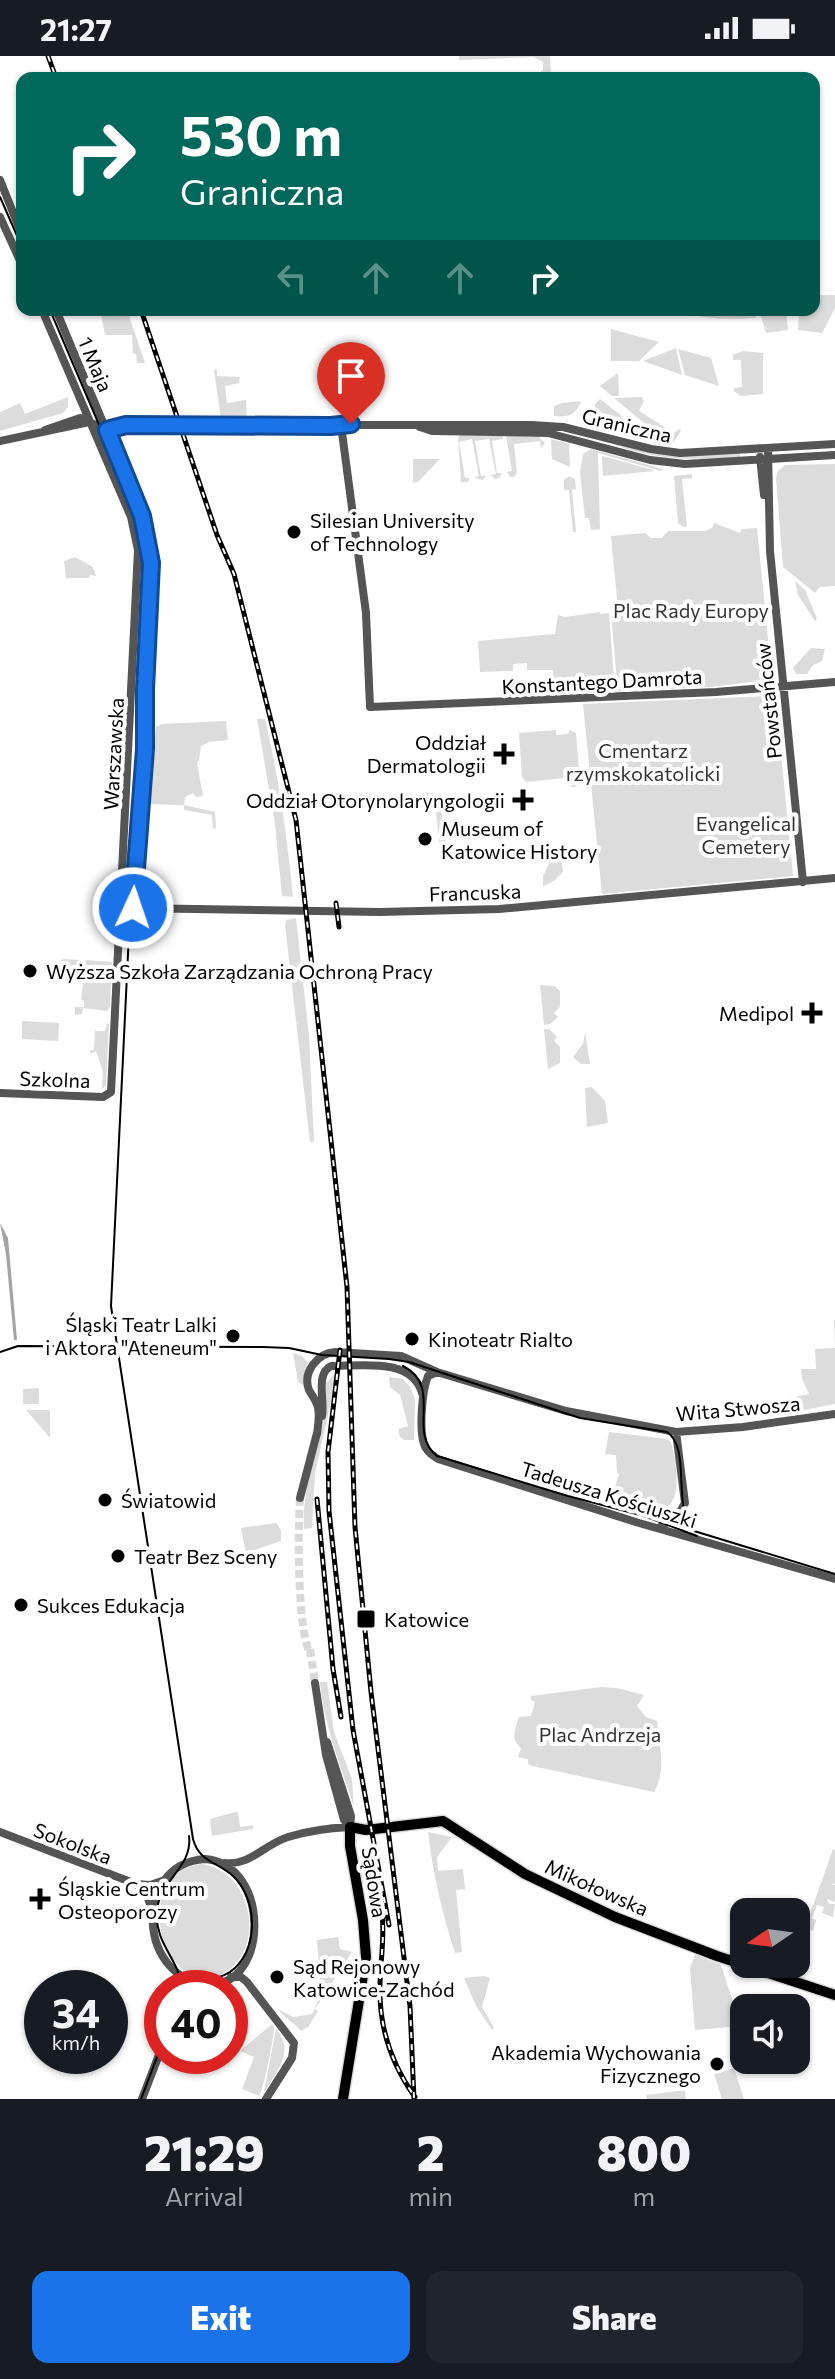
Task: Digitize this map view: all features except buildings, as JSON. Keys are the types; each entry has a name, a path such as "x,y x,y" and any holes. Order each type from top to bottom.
{"main road":[{"name":"Mikołowska","path":"350,1827 366,1830 443,1821 525,1874 611,1915 717,1956 835,1995"},
{"name":"Sądowa","path":"343,2099 364,1979 366,1943 350,1849 350,1827"}],"street":[{"path":"0,180 16,220"},
{"path":"0,217 16,252"},
{"name":"1 Maja","path":"44,316 89,422"},
{"name":"1 Maja","path":"59,316 107,430"},
{"path":"65,421 75,407 74,387"},
{"path":"0,441 89,422 98,407"},
{"path":"44,431 80,418 107,430 99,442"},
{"name":"Warszawska","path":"89,422 131,517 138,550 121,923 112,1085 108,1095"},
{"name":"Graniczna","path":"107,430 126,425 563,427 680,453 835,444"},
{"name":"Konstantego Damrota","path":"341,425 367,620 370,707 716,692 835,682"},
{"name":"Graniczna","path":"412,425 432,431 559,435 668,463 835,455"},
{"name":"Warszawska","path":"107,430 142,516 151,563 145,762 133,908"},
{"name":"Powstańców","path":"764,448 780,666 803,882"},
{"name":"Powstańców","path":"765,459 761,471 768,517"},
{"path":"743,460 761,471"},
{"path":"768,687 780,666"},
{"name":"Francuska","path":"133,908 380,912 499,909 835,878"},
{"path":"121,923 133,908"},
{"name":"Szkolna","path":"0,1093 108,1095"},
{"name":"Wita Stwosza","path":"317,1434 318,1406 307,1382 312,1365 327,1353 335,1352 401,1356 437,1372 566,1411 676,1432 748,1427 835,1414"},
{"path":"300,1498 324,1406 322,1377 325,1369 331,1366 405,1371 416,1379 423,1398"},
{"name":"Tadeusza Kościuszki","path":"437,1372 430,1373 427,1378 423,1398 424,1445 438,1459 835,1579"},
{"path":"658,1527 678,1515 685,1503 676,1432"},
{"path":"315,1683 326,1755 342,1814 350,1827"},
{"path":"152,1911 162,1881 190,1861 240,1863 290,1836 350,1827"},
{"name":"Sokolska","path":"0,1832 136,1884 154,1885 162,1881"},
{"path":"217,1860 240,1880 251,1898 255,1919 252,1947 237,1970"},
{"path":"136,1884 148,1895 152,1929 159,1950 176,1970"},
{"path":"248,1984 294,2043 292,2058 266,2099"},
{"path":"142,2099 152,2074"}],"green space":[{"path":"459,56 550,56 551,72 540,72 543,62 533,57 459,60"},
{"path":"820,295 835,295 835,308 822,333 798,330 799,316 820,316"},
{"path":"101,316 129,316 145,363 137,363 132,335 105,335"},
{"path":"702,316 756,318 735,319"},
{"path":"761,316 787,316 788,330 766,333"},
{"path":"611,329 659,342 639,361 611,361"},
{"path":"676,348 682,375 643,361"},
{"path":"678,349 711,358 719,386 685,375"},
{"path":"743,351 763,353 763,394 741,396 734,391 734,388 742,387 741,360 733,360 733,355"},
{"path":"214,370 217,370 217,376 240,377 239,383 225,386 227,403 246,400 247,420 221,419"},
{"path":"618,373 619,396 612,396 600,386"},
{"path":"68,397 68,407 63,413 0,431 0,412 20,403 25,414"},
{"path":"642,397 644,401 639,411 674,433 679,429 681,431 673,443 614,398"},
{"path":"600,399 651,439 607,429 594,420 595,404"},
{"path":"581,401 571,414 554,416 554,406"},
{"path":"460,435 503,436 503,439 492,441 497,473 502,473 499,478 491,475 496,474 489,439 475,441 481,476 486,476 483,480 475,477 479,476 472,439 459,442 465,478 470,478 468,482 461,482 458,438"},
{"path":"506,436 539,437 545,443 541,448 540,441 514,444 517,473 514,477 507,472 512,471"},
{"path":"590,436 658,454 740,453 740,457 691,459 661,456 629,450"},
{"path":"551,439 569,444 570,467 552,459"},
{"path":"591,449 663,469 661,471 598,453 600,529 591,530 589,518 585,518 580,472 583,454"},
{"path":"602,456 653,470 654,471 603,476"},
{"path":"413,459 440,459 418,482 413,483"},
{"path":"835,464 835,586 820,587 815,593 783,567 776,478 785,465"},
{"path":"692,474 692,478 682,479 687,526 683,527 678,523 674,476"},
{"path":"569,476 575,479 576,489 572,490 576,532 573,532 569,490 564,490 564,480"},
{"name":"Plac Rady Europy","path":"714,523 740,533 742,529 757,528 771,669 765,680 711,687 607,692 617,681 611,613 618,609 611,536 645,533 651,538 662,538 668,531 705,531 712,528"},
{"path":"75,557 93,567 96,576 66,578 64,561"},
{"path":"795,581 805,590 817,618 815,621 798,595"},
{"path":"609,613 614,679 601,692 554,694 553,670 527,670 527,663 513,664 513,671 480,672 478,641 555,634 558,615 565,617"},
{"path":"811,648 825,649 822,661 813,665 807,674 796,674 793,668"},
{"path":"767,696 776,701 793,876 602,894 583,704"},
{"path":"257,719 265,719 270,741 293,897 282,896 275,824"},
{"path":"226,721 228,740 201,746 197,762 203,796 196,797 193,793 185,797 184,805 148,804 156,727 162,724"},
{"path":"556,730 556,735 568,734 570,730 576,733 580,784 572,788 571,781 565,778 526,782 522,777 519,733"},
{"path":"432,793 440,799 446,848 440,849 435,803 423,803 422,794"},
{"path":"184,805 215,812 216,828 213,829 212,815 184,810"},
{"path":"561,854 563,872 543,886 543,876 552,857"},
{"path":"296,918 309,1036 314,1142 310,1142 285,925 286,920"},
{"path":"62,959 82,960 81,975 65,975 63,978"},
{"path":"86,960 112,962 110,1006 107,1011 83,1008 82,1014 75,1015 75,1007 84,1007 81,999"},
{"path":"540,985 554,986 560,991 560,1007 554,1013 558,1017 550,1024 544,1025"},
{"path":"22,1021 59,1023 58,1041 22,1039"},
{"path":"107,1024 106,1085 102,1089 103,1072 96,1051 90,1054 90,1050 94,1050 95,1031 105,1031"},
{"path":"544,1029 549,1029 557,1037 554,1041 560,1047 560,1063 548,1069"},
{"path":"585,1032 590,1064 581,1064 573,1057 583,1044"},
{"path":"592,1087 605,1101 608,1123 587,1127 585,1088"},
{"path":"835,1348 835,1404 773,1416 772,1407 778,1406 778,1400 809,1394 801,1369 816,1369 815,1349"},
{"path":"293,1353 302,1356 308,1363 304,1375 305,1386 298,1382"},
{"path":"334,1375 315,1474 312,1528 304,1529 306,1492 323,1420 326,1383"},
{"path":"389,1377 403,1379 415,1399 414,1440 400,1437 398,1429 408,1426 400,1395 390,1387"},
{"path":"39,1388 39,1404 23,1404 23,1389"},
{"path":"26,1410 50,1410 50,1438"},
{"path":"609,1432 671,1442 677,1477 673,1500 667,1508 644,1512 602,1500 604,1492 613,1494 619,1474 616,1455 605,1454"},
{"path":"276,1523 281,1530 281,1541 246,1553 241,1528"},
{"path":"320,1682 327,1682 334,1732 352,1779 354,1807 329,1730"},
{"name":"Plac Andrzeja","path":"601,1687 644,1695 637,1706 646,1717 657,1721 660,1748 660,1775 654,1792 532,1766 528,1764 528,1759 518,1757 521,1748 515,1741 515,1730 519,1717 531,1716 535,1702 531,1696"},
{"path":"238,1812 240,1827 253,1825 253,1829 212,1836 210,1819"},
{"path":"428,1832 452,1837 437,1857 438,1871 463,1869 465,1889 456,1890 462,1952 455,1953 446,1923"},
{"path":"833,1849 835,1883 831,1885 835,1885 835,1902 827,1899 829,1904 835,1904 833,1917 822,1913 824,1907 817,1905 812,1918 816,1920 813,1931 810,1930 810,1914"},
{"path":"202,1864 214,1867 239,1889 248,1910 249,1933 241,1956 229,1970 184,1970 170,1954 162,1933 160,1910 165,1889 179,1872"},
{"path":"338,1937 340,1949 352,1952 315,2009 318,2011 308,2027 301,2031 278,2009 293,2017 312,2014 321,1995 317,1940"},
{"path":"695,1954 721,1965 730,1994 730,2027 695,2030 690,1968"},
{"path":"464,1978 490,1978 482,2007 494,2028 492,2030 476,2006"},
{"path":"272,2024 270,2053 263,2086 258,2099 259,2096 242,2089 254,2057 248,2054 248,2044"},
{"path":"276,2029 282,2037 284,2053 264,2092"},
{"path":"730,2069 730,2074 736,2074 744,2099 722,2099 714,2074"},
{"path":"685,2090 686,2099 647,2099 646,2095"}],"shaded area":[{"path":"0,1223 8,1238 17,1340 14,1340"}],"tunnel":[{"path":"300,1498 301,1601 310,1654"},
{"path":"310,1649 315,1683"}],"tram line":[{"path":"0,197 16,233"},
{"path":"53,316 138,516 145,548 146,581 111,1306 193,1839 204,1857 233,1876 251,1909 248,1947 232,1970"},
{"path":"0,1352 18,1346 263,1347 409,1362 580,1418 667,1432 679,1451 684,1508 687,1521 694,1531 835,1574"},
{"path":"403,1366 415,1375 421,1385 424,1434 428,1446 437,1456 644,1516 697,1536"},
{"path":"177,1970 159,1932 157,1910 159,1899 186,1856 189,1836"},
{"path":"141,2099 151,2074"}],"railway":[{"path":"48,56 54,72"},
{"path":"143,316 217,535 234,574 296,820 347,1287 355,1527 371,1692 410,2006 414,2099"},
{"path":"336,903 339,927"},
{"path":"340,1350 328,1452 329,1511 353,1730 389,1925"},
{"path":"317,1499 333,1669 341,1717"},
{"path":"382,1913 382,2017 394,2059 415,2097"}],"place":[{"name":"Silesian University of Technology","path":"294,532"},
{"name":"Oddział Dermatologii","path":"504,754"},
{"name":"Oddział Otorynolaryngologii","path":"523,800"},
{"name":"Museum of Katowice History","path":"425,839"},
{"name":"Wyższa Szkoła Zarządzania Ochroną Pracy","path":"30,971"},
{"name":"Medipol","path":"812,1013"},
{"name":"Śląski Teatr Lalki i Aktora \"Ateneum\"","path":"233,1336"},
{"name":"Kinoteatr Rialto","path":"412,1339"},
{"name":"Światowid","path":"105,1500"},
{"name":"Teatr Bez Sceny","path":"118,1556"},
{"name":"Sukces Edukacja","path":"21,1605"},
{"name":"Katowice","path":"366,1619"},
{"name":"Śląskie Centrum Osteoporozy","path":"40,1899"},
{"name":"Sąd Rejonowy Katowice-Zachód","path":"277,1977"},
{"name":"Akademia Wychowania Fizycznego","path":"717,2064"}],"route":[{"path":"133,908 144,776 151,563 142,516 107,430 126,425 351,424"}],"park label":[{"name":"Cmentarz rzymskokatolicki","path":"643,762"},
{"name":"Evangelical Cemetery","path":"746,834"}]}
